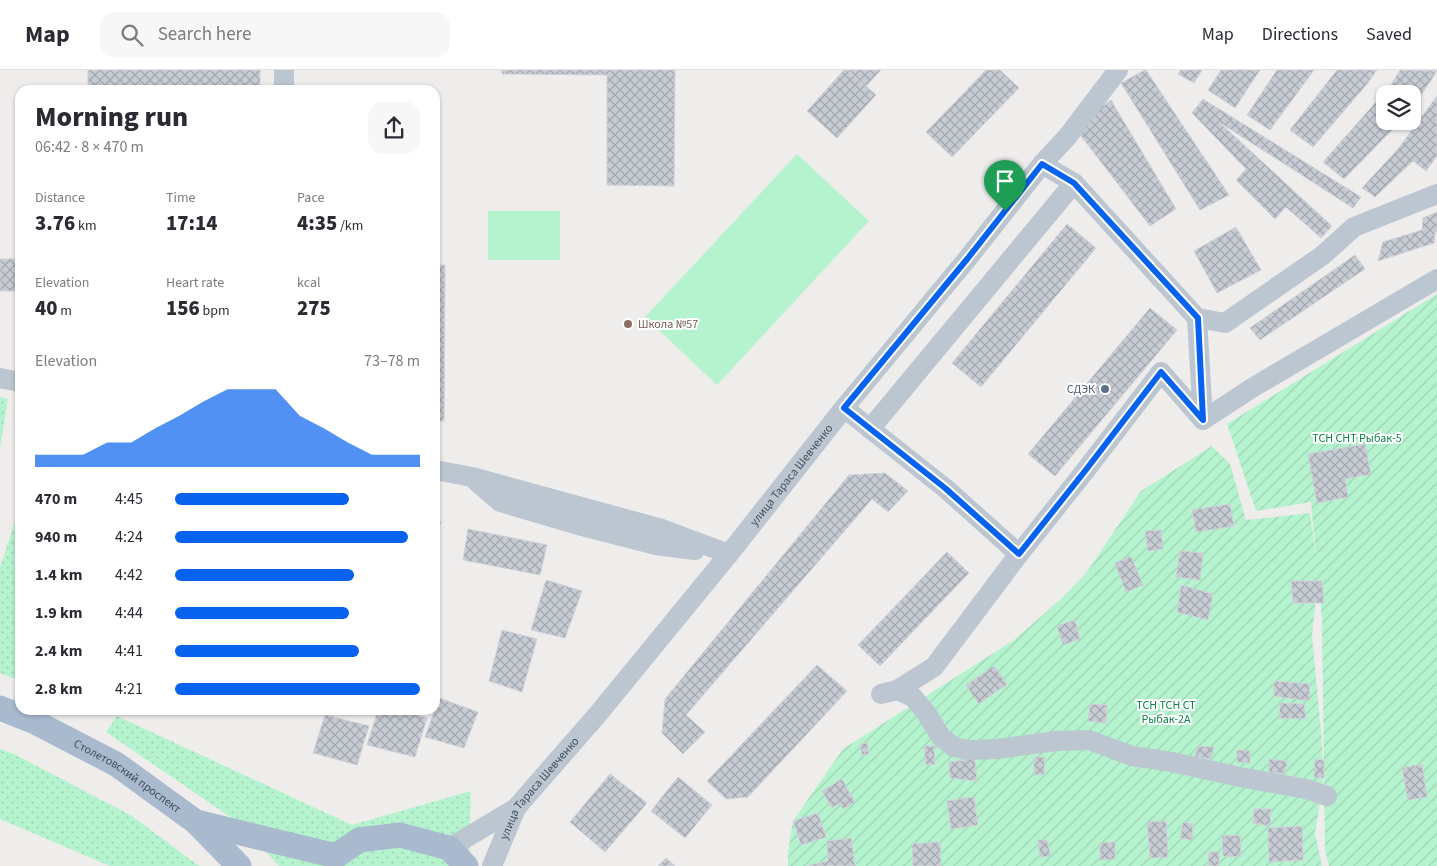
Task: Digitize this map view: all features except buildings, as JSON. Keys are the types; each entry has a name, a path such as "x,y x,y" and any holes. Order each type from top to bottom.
{"main road":[{"name":"Столетовский проспект","path":"0,708 15,714"},
{"name":"Столетовский проспект","path":"18,715 35,722 116,764 196,822 239,866"},
{"path":"196,822 333,861 359,840 400,834 449,848 466,866"}],"street":[{"path":"284,70 284,85"},
{"name":"улица Тараса Шевченко","path":"492,866 516,808 598,714 729,554 844,408 968,258 1042,164 1068,136 1118,70"},
{"path":"1042,164 1074,183 1198,318 1225,323 1323,255 1354,227 1437,194"},
{"path":"870,430 1074,183"},
{"path":"1203,420 1252,388 1437,279"},
{"path":"1198,318 1203,420"},
{"path":"1203,420 1161,372 1019,554 934,667 889,692 913,697 941,736 954,747 968,750 997,749 1056,741 1089,740 1132,756 1172,762 1306,789 1327,796"},
{"path":"0,378 15,381"},
{"path":"844,408 945,488 1019,554"},
{"path":"440,471 472,477 662,529 729,554"},
{"path":"449,848 516,808"}],"green space":[{"path":"797,154 869,221 717,385 645,317"},
{"path":"488,211 560,211 560,260 488,260"},
{"name":"ТСН ТСН СТ Рыбак-2А","path":"1437,294 1437,866 1329,866 1325,851 1322,618 1318,579 1312,636 1322,741 1323,786 1315,833 1322,866 788,866 788,852 793,821 843,749 1014,640 1062,598 1087,572 1141,491 1212,446 1230,464 1246,520 1310,513 1316,556 1311,502 1256,511 1227,424"},
{"path":"0,397 8,399 0,448"},
{"path":"15,522 15,679 0,673 0,567"},
{"path":"117,716 352,825 471,791 469,866 279,866 239,823 106,732"},
{"path":"0,749 14,754 132,816 199,866 110,866 0,819"}],"place":[{"name":"Школа №57","path":"628,324"},
{"name":"СДЭК","path":"1105,389"}],"route":[{"path":"1042,164 1074,183 1198,318 1203,420 1161,372 1019,554 945,488 844,408 1005,211 1042,164"}],"park label":[{"name":"ТСН СНТ Рыбак-5","path":"1357,438"}]}
